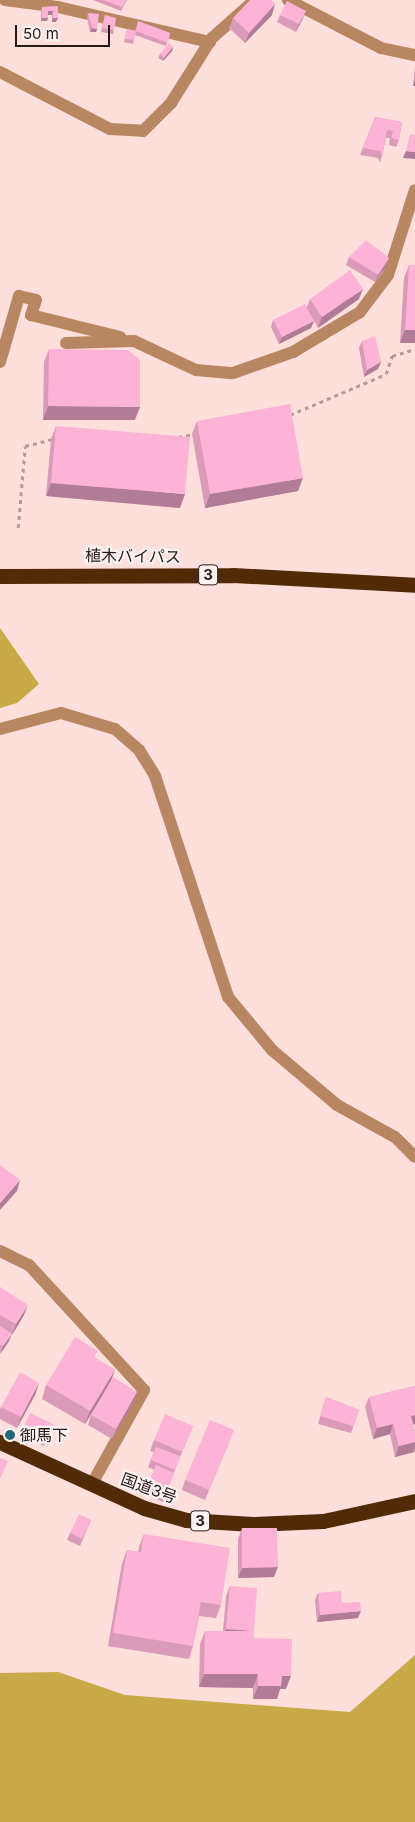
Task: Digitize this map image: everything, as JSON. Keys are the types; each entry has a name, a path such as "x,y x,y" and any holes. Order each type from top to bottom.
{"highway":[{"name":"植木バイパス","path":"0,576 233,575 415,585"},
{"name":"国道3号","path":"0,1442 144,1508 186,1520 253,1524 323,1521 415,1501"}],"street":[{"path":"5,0 58,7 210,42"},
{"path":"0,72 110,129 142,131 171,103 210,42 255,0"},
{"path":"288,0 381,48 415,55"},
{"path":"0,362 19,296 36,300 31,315 134,341 196,370 233,373 293,352 360,312 382,283 415,190"},
{"path":"66,343 134,341"},
{"path":"0,729 61,713 115,729 139,750 155,776 228,997 272,1050 337,1105 395,1137 415,1157"},
{"path":"0,1251 29,1265 144,1390 92,1484"}],"path":[{"path":"285,418 386,374 392,356 415,349"},
{"path":"168,438 201,434"},
{"path":"18,528 25,446 58,439"}],"shaded area":[{"path":"0,628 39,684 17,703 0,708"},
{"path":"415,1655 415,1822 0,1822 0,1673 58,1672 125,1695 350,1712"}],"building":[{"path":"103,0 126,0 122,7"},
{"path":"250,0 271,0 275,4 249,33 233,18"},
{"path":"287,1 306,11 299,24 280,15"},
{"path":"58,6 58,18 53,18 53,11 48,11 48,18 42,18 42,7"},
{"path":"88,13 99,14 97,29 92,28"},
{"path":"105,15 116,18 114,30 102,28"},
{"path":"138,21 170,33 168,43 136,31"},
{"path":"127,29 136,31 134,40 125,39"},
{"path":"169,43 173,47 164,58 160,54"},
{"path":"375,117 402,122 399,140 391,138 393,131 387,130 382,155 380,151 363,148"},
{"path":"410,134 415,135 415,152 406,151"},
{"path":"366,240 389,258 378,275 349,257"},
{"path":"409,265 415,265 415,330 405,330"},
{"path":"350,270 363,289 322,317 310,299"},
{"path":"305,304 314,321 282,337 273,320"},
{"path":"375,336 381,362 367,370 362,341"},
{"path":"49,349 128,350 140,360 140,407 48,406"},
{"path":"290,404 303,478 210,494 197,421"},
{"path":"56,426 190,437 185,494 51,483"},
{"path":"0,1165 20,1180 0,1203"},
{"path":"0,1287 28,1305 16,1324 0,1315"},
{"path":"0,1326 12,1334 3,1346 0,1345"},
{"path":"75,1337 98,1351 94,1357 115,1370 90,1411 46,1385"},
{"path":"20,1372 39,1383 21,1417 1,1407"},
{"path":"113,1377 137,1392 116,1429 91,1415"},
{"path":"415,1386 415,1415 411,1416 415,1432 415,1442 399,1446 393,1424 377,1428 369,1397"},
{"path":"326,1397 359,1410 353,1426 320,1416"},
{"path":"30,1413 53,1424 47,1439 23,1428"},
{"path":"165,1414 193,1426 182,1452 154,1440"},
{"path":"210,1420 234,1430 209,1490 185,1480"},
{"path":"156,1447 180,1456 175,1470 151,1460"},
{"path":"0,1458 8,1461 0,1479"},
{"path":"156,1465 174,1473 166,1495 147,1487"},
{"path":"79,1514 91,1520 82,1539 70,1533"},
{"path":"242,1528 277,1528 278,1567 242,1568"},
{"path":"144,1534 230,1548 221,1605 201,1602 193,1646 113,1633 127,1550 141,1552"},
{"path":"230,1586 257,1588 254,1631 226,1629"},
{"path":"341,1591 342,1603 360,1602 361,1611 320,1615 318,1593"},
{"path":"205,1631 254,1631 254,1638 292,1639 291,1676 282,1676 281,1686 258,1686 258,1674 204,1674"}],"place":[{"name":"御馬下","path":"10,1435"}]}
